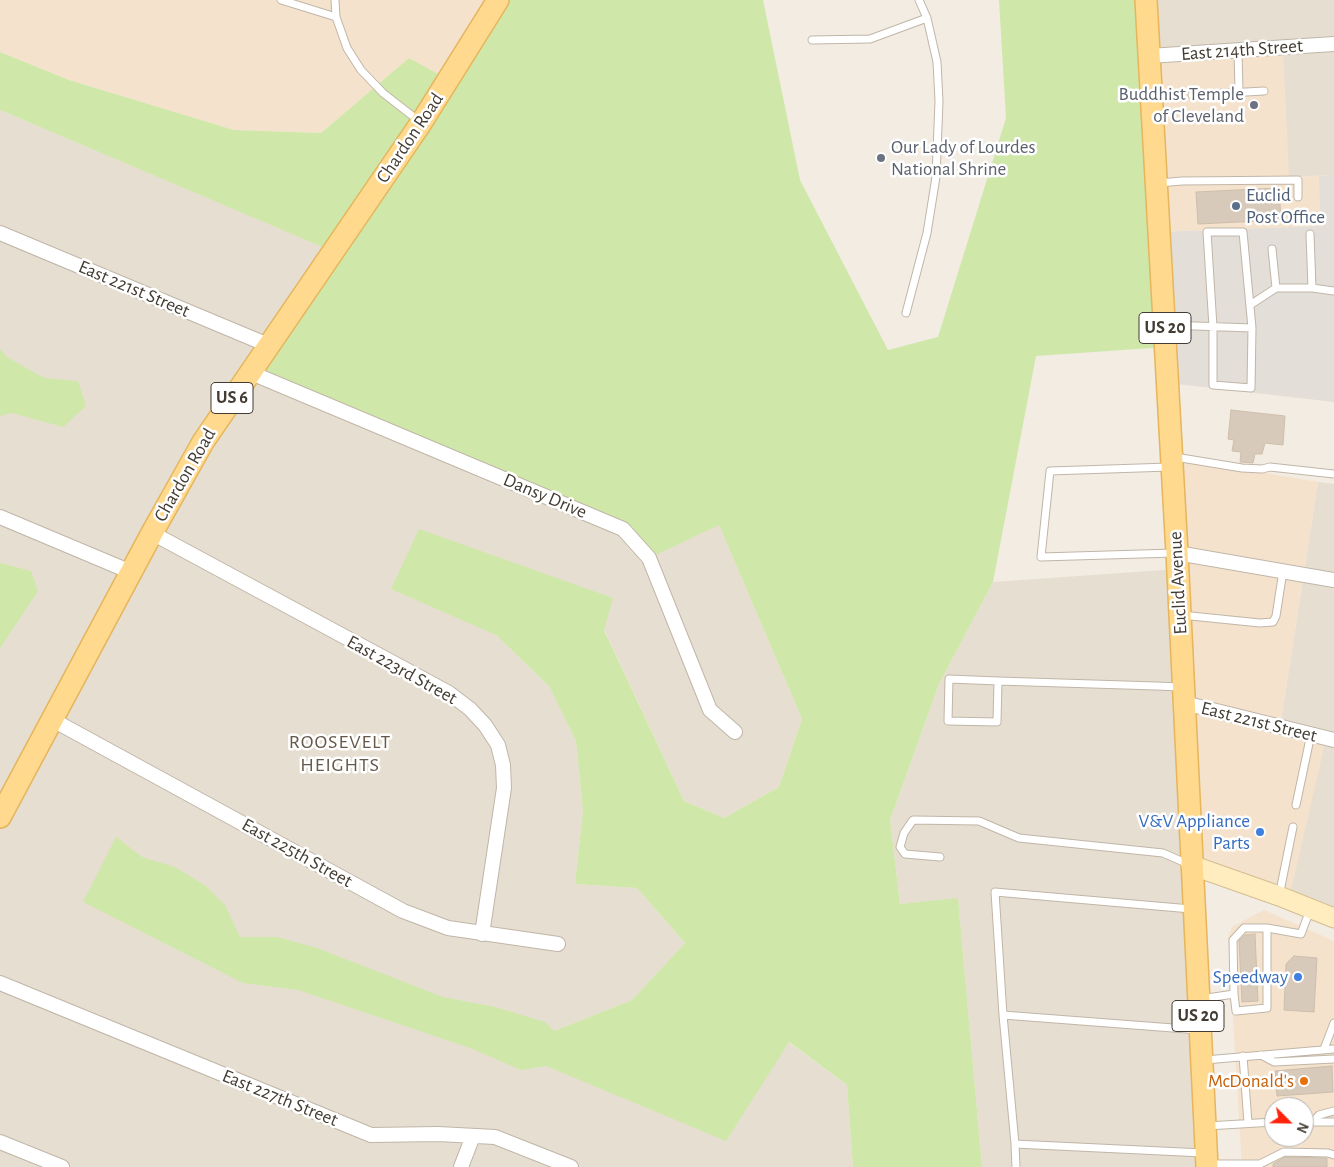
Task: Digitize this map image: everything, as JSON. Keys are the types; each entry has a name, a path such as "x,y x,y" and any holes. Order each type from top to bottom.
{"main road":[{"name":"Chardon Road","path":"0,817 51,719 203,442 421,123 498,0"},
{"name":"Euclid Avenue","path":"1146,0 1177,553 1206,1161"}],"street":[{"name":"East 214th Street","path":"1150,56 1334,44"},
{"name":"East 221st Street","path":"0,233 268,345"},
{"name":"Dansy Drive","path":"250,372 623,529 649,558 710,710 735,732"},
{"path":"0,518 131,572"},
{"name":"East 223rd Street","path":"152,533 449,694 470,709 485,725 498,745 503,765 504,788 482,934"},
{"path":"1177,553 1334,580"},
{"name":"East 221st Street","path":"1183,695 1334,740"},
{"name":"East 225th Street","path":"51,719 403,911 448,928 558,944"},
{"path":"1191,865 1279,896 1334,918"},
{"name":"East 227th Street","path":"0,983 371,1135 438,1134 494,1137 571,1167"},
{"path":"461,1167 473,1136"},
{"path":"0,1142 62,1167"}],"lane":[{"path":"281,0 336,17"},
{"path":"334,0 336,17 347,48 361,70 383,94 421,123"},
{"path":"906,313 927,233 936,177 939,101 937,62 927,18 919,0"},
{"path":"812,40 870,39 927,18"},
{"path":"1238,50 1239,92"},
{"path":"1192,96 1264,91"},
{"path":"1156,184 1182,181 1298,180 1298,197"},
{"path":"1207,232 1243,232 1250,305 1252,328 1251,388 1213,386 1213,327 1207,232"},
{"path":"1310,234 1312,288"},
{"path":"1272,249 1276,288"},
{"path":"1250,305 1276,288 1312,288 1334,291"},
{"path":"1164,325 1252,328"},
{"path":"1177,553 1041,557 1050,471 1172,462 1242,468 1262,469 1270,467 1334,474"},
{"path":"1180,615 1260,623 1273,622 1276,616 1283,571"},
{"path":"998,681 997,722 948,721 949,680 998,681 1183,695"},
{"path":"1296,805 1311,734"},
{"path":"940,857 905,854 900,847 904,833 913,820 979,821 1019,838 1163,853 1191,865"},
{"path":"1279,896 1293,827"},
{"path":"1016,1167 995,892 1193,910"},
{"path":"1268,928 1267,1008 1236,1011 1233,940 1244,928 1268,928 1301,934 1310,909"},
{"path":"1198,999 1234,994"},
{"path":"1003,1015 1199,1030"},
{"path":"1324,1049 1334,1023"},
{"path":"1201,1061 1259,1054 1334,1049"},
{"path":"1259,1054 1274,1062 1334,1060"},
{"path":"1243,1056 1248,1123"},
{"path":"1314,1121 1319,1115 1334,1111"},
{"path":"1204,1126 1264,1122"},
{"path":"1314,1122 1334,1122"},
{"path":"1015,1144 1260,1164 1266,1164 1284,1152 1328,1153 1334,1156"}],"shaded area":[{"path":"0,0 498,0 449,81 409,58 321,133 234,130 69,80 0,52"},
{"path":"1146,0 1334,0 1334,175 1289,177 1149,56"},
{"path":"1283,48 1289,177 1319,176 1320,226 1159,232 1149,56"},
{"path":"0,110 333,251 719,525 802,719 779,787 724,818 684,801 604,629 496,635 549,686 576,741 583,811 575,884 637,888 685,943 632,1000 554,1031 788,1042 847,1085 853,1167 0,1167"},
{"path":"1334,175 1334,402 1168,383 1159,232 1320,226 1319,176"},
{"path":"1172,457 1318,482 1280,727 1326,738 1289,900 1191,865"},
{"path":"1318,482 1334,484 1334,918 1289,900 1280,727"},
{"path":"1178,569 1207,1167 982,1167 958,899 900,904 890,820 939,684 993,582"},
{"path":"1264,910 1334,941 1334,1167 1242,1167 1228,937 1232,927"}],"green space":[{"path":"498,0 763,0 800,180 888,350 938,337 1006,118 999,0 1146,0 1166,347 1036,356 993,582 939,684 890,820 900,904 958,898 982,1167 853,1167 847,1085 789,1042 726,1141 546,1066 521,1070 470,1048 298,990 243,983 83,902 116,837 142,857 175,867 206,886 225,905 240,937 277,937 317,948 443,997 495,1007 545,1022 554,1031 632,1000 685,943 637,888 575,884 583,811 576,741 549,686 496,635 391,589 419,529 613,598 604,630 684,801 724,818 779,787 802,719 719,525 649,558 637,543 249,372 332,251 0,110 0,52 69,80 234,130 321,133 409,58 449,80"},
{"path":"0,349 7,357 44,378 78,381 86,406 63,427 12,413 0,416"},
{"path":"0,563 31,571 38,591 0,648"}],"building":[{"path":"1279,188 1281,220 1198,224 1196,192"},
{"path":"1231,410 1285,416 1283,445 1265,443 1262,454 1255,454 1253,463 1240,462 1241,452 1232,451 1234,440 1228,439"},
{"path":"1255,934 1258,1001 1242,1002 1239,941 1245,935"},
{"path":"1294,956 1317,958 1314,1012 1284,1010 1286,964"},
{"name":"McDonald's","path":"1332,1066 1333,1092 1277,1096 1275,1071"},
{"path":"1285,1157 1327,1158 1327,1167 1273,1167 1273,1164"}],"place":[{"name":"Buddhist Temple of Cleveland","path":"1254,105"},
{"name":"Our Lady of Lourdes National Shrine","path":"881,158"},
{"name":"Euclid Post Office","path":"1236,206"},
{"name":"V&V Appliance Parts","path":"1260,832"},
{"name":"Speedway","path":"1298,977"},
{"name":"McDonald's","path":"1304,1081"}],"district":[{"name":"ROOSEVELT HEIGHTS","path":"340,754"}]}
